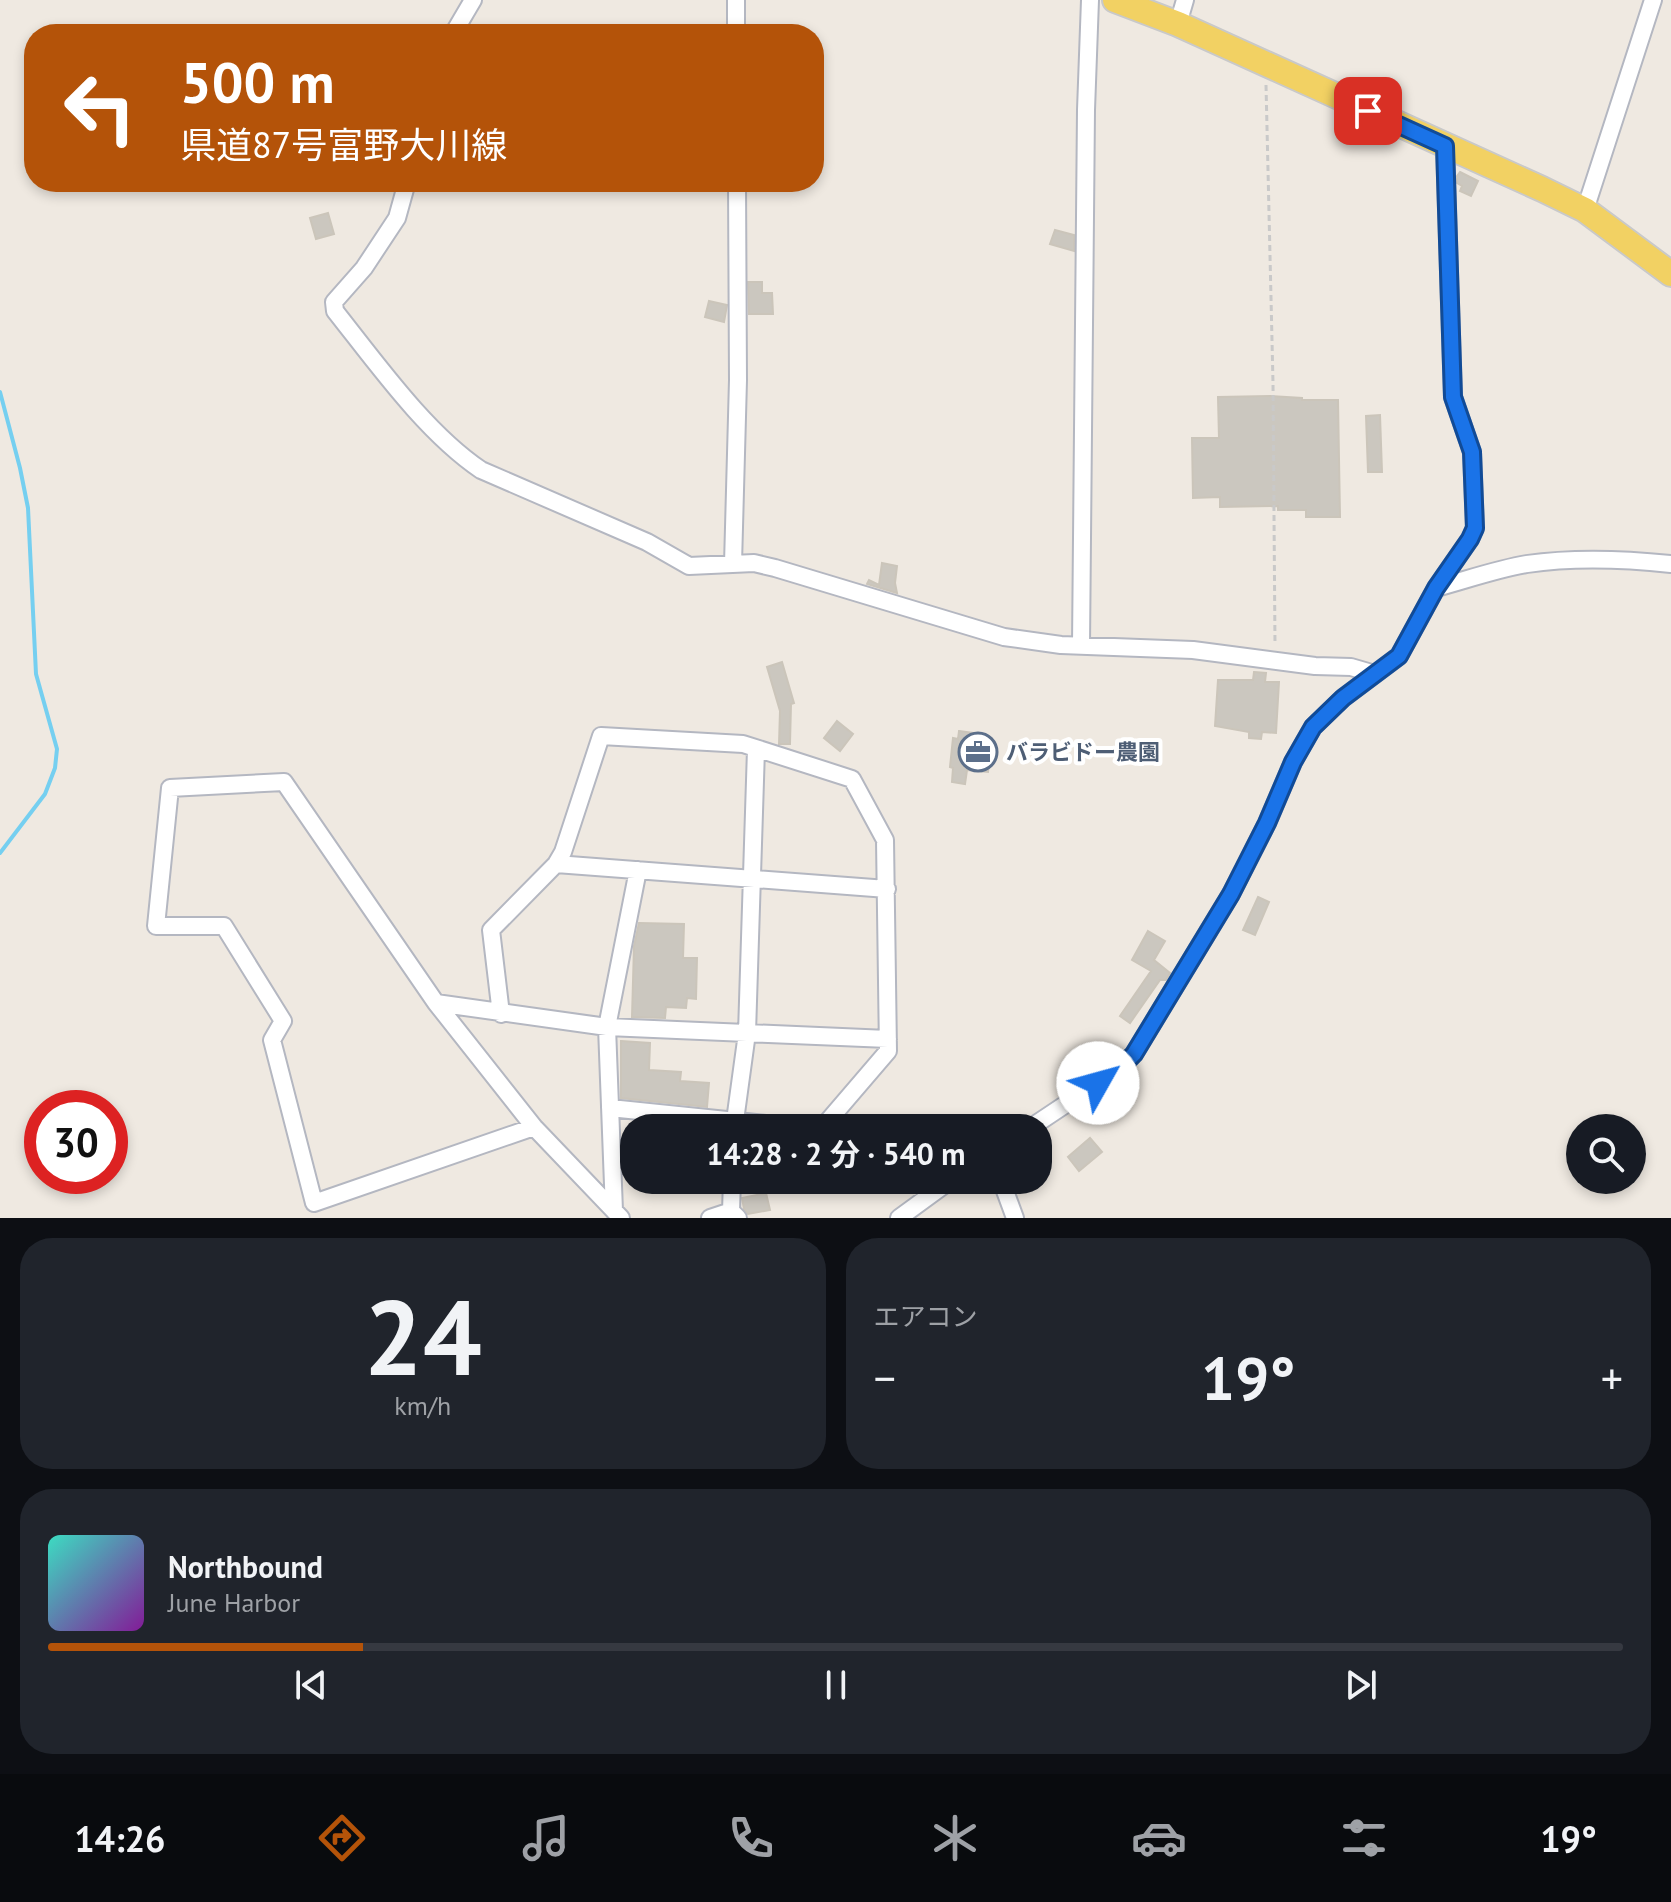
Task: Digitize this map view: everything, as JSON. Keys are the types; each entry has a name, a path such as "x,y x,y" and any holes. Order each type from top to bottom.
{"main road":[{"path":"1115,0 1178,24 1585,210 1671,274"}],"street":[{"path":"459,24 473,0"},
{"path":"736,0 736,24"},
{"path":"1081,645 1086,110 1090,0"},
{"path":"1178,24 1185,0"},
{"path":"1585,210 1653,0"},
{"path":"1051,1114 1120,1068 1134,1054 1231,894 1293,762 1313,727 1343,698 1399,656 1436,588 1475,528 1472,452 1453,397 1445,146"},
{"path":"404,192 397,218 364,268 334,302 335,311 394,385 460,456 481,470 647,542 689,566 754,563 1004,637 1061,645 1193,650 1315,666 1351,667 1375,674"},
{"path":"733,564 738,380 737,192"},
{"path":"1436,588 1524,565 1572,559 1671,564"},
{"path":"501,1014 491,930 556,864 563,852 601,736 743,744 852,779 885,840 888,1051 834,1114"},
{"path":"736,1114 747,1033 756,749"},
{"path":"534,1127 314,1203 272,1040 283,1021 224,926 156,926 170,788 284,782 436,1003 534,1127 618,1215"},
{"path":"556,864 887,889"},
{"path":"618,1215 607,1027 638,870"},
{"path":"436,1003 607,1027 888,1039"},
{"path":"610,1108 657,1114"},
{"path":"710,1218 734,1215 733,1194"},
{"path":"899,1218 929,1194"},
{"path":"1006,1194 1015,1218"}],"path":[{"path":"1265,65 1273,383 1275,661"}],"building":[{"path":"1460,172 1478,181 1471,196 1460,191 1462,186 1457,183 1457,176"},
{"path":"328,213 334,234 316,239 310,218"},
{"path":"1055,230 1074,235 1074,251 1050,244"},
{"path":"748,282 762,282 762,293 772,293 773,314 749,314"},
{"path":"709,301 727,305 724,322 705,317"},
{"path":"1218,397 1338,400 1340,517 1306,517 1306,510 1278,510 1278,506 1220,507 1220,497 1193,498 1192,438 1219,438"},
{"path":"1380,415 1382,472 1368,472 1366,416"},
{"path":"882,563 897,566 897,593 867,584 869,580 879,585"},
{"path":"782,662 794,703 791,704 790,744 779,744 780,711 767,667"},
{"path":"1254,672 1266,673 1265,682 1279,682 1276,733 1262,732 1261,739 1249,738 1249,732 1215,726 1218,680 1253,680"},
{"path":"837,721 853,734 840,751 824,738"},
{"path":"959,731 982,734 981,746 991,747 988,772 967,770 965,784 952,782 953,768 950,767 953,738 958,739"},
{"path":"1258,897 1269,902 1255,935 1243,930"},
{"path":"639,923 684,924 683,958 697,958 696,999 687,998 686,1008 666,1007 665,1018 632,1017 634,946"},
{"path":"1148,931 1165,941 1154,960 1170,973 1166,980 1160,980 1130,1023 1120,1016 1151,971 1132,960"},
{"path":"621,1041 650,1043 649,1070 681,1072 680,1081 709,1083 707,1107 621,1098"},
{"path":"1090,1138 1102,1152 1079,1171 1068,1157"},
{"path":"766,1194 770,1210 748,1214 742,1198"}],"waterway":[{"path":"0,392 28,508 36,674 57,749 55,768 45,794 0,853"}],"place":[{"name":"バラビドー農園","path":"978,752"}],"route":[{"path":"1098,1083 1134,1054 1231,894 1293,762 1313,727 1343,698 1399,656 1436,588 1475,528 1472,452 1453,397 1445,146 1368,111"}]}
